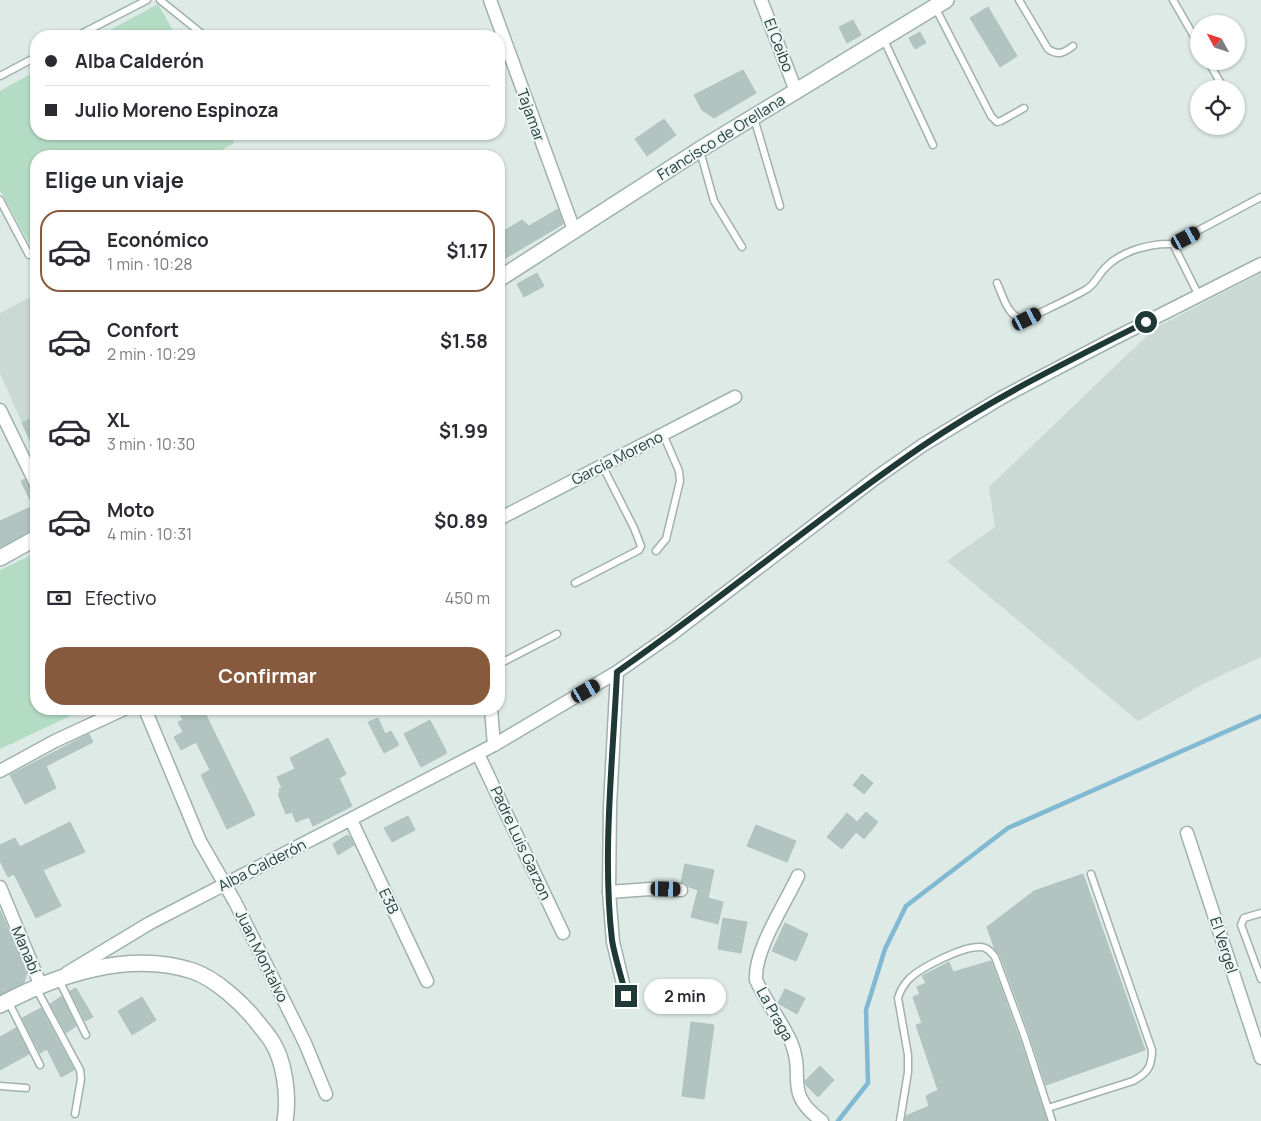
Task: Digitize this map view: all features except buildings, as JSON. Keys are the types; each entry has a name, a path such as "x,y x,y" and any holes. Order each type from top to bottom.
{"street":[{"name":"Tajamar","path":"490,0 501,30"},
{"name":"El Ceibo","path":"761,0 796,91"},
{"name":"Francisco de Orellana","path":"505,275 700,150 941,3"},
{"name":"Tajamar","path":"505,41 574,230"},
{"path":"492,715 494,745 617,672 672,634 878,477 923,445 1001,398 1261,264"},
{"name":"García Moreno","path":"505,515 735,397"},
{"path":"0,410 30,472"},
{"path":"0,558 30,541"},
{"path":"617,672 610,806 609,892 613,942 626,996"},
{"path":"0,771 55,741 111,715"},
{"name":"Juan Montalvo","path":"148,715 200,840 225,884 305,1043 326,1094"},
{"name":"Alba Calderón","path":"46,984 150,924 494,745"},
{"name":"Padre Luis Garzon","path":"478,754 563,933"},
{"name":"E3B","path":"351,820 427,981"},
{"name":"El Vergel","path":"1187,833 1261,1058"},
{"name":"La Praga","path":"798,876 759,955 756,975 761,991 792,1044 801,1102 822,1121"},
{"name":"Manabí","path":"0,887 46,984"},
{"path":"609,892 650,889 681,890"},
{"path":"4,1003 46,984 102,967 126,964 158,964 194,971 225,990 251,1014 272,1041 283,1072 287,1106 285,1121"}],"lane":[{"path":"89,30 147,0"},
{"path":"160,0 197,30"},
{"path":"1019,0 1048,50 1054,53 1061,53 1073,46"},
{"path":"1173,0 1190,29"},
{"path":"941,3 991,116 997,122 1024,108"},
{"path":"883,38 933,145"},
{"path":"0,76 30,60"},
{"path":"754,118 780,206"},
{"path":"700,150 714,201 742,247"},
{"path":"997,284 1011,314 1021,319 1027,319 1087,289 1096,282 1103,270 1111,262 1146,246 1173,244 1261,197"},
{"path":"0,200 30,255"},
{"path":"1173,244 1199,296"},
{"path":"656,551 666,539 680,481 679,471 663,434"},
{"path":"575,583 639,550 641,546 634,528 602,466"},
{"path":"505,661 557,634"},
{"path":"1048,1108 1133,1081 1144,1075 1152,1064 1152,1050 1090,874"},
{"path":"1261,912 1244,918 1241,925 1261,980"},
{"path":"900,1121 908,1072 908,1055 898,998 900,993 910,978 923,970 963,950 978,946 990,951 994,957 1052,1121"},
{"path":"46,984 86,1035"},
{"path":"46,984 80,1070 81,1079 75,1114"},
{"path":"4,1003 40,1065"},
{"path":"0,1086 26,1088"}],"shaded area":[{"path":"1261,273 1261,657 1207,682 1138,721 947,561 995,527 989,487 1155,328"},
{"path":"30,297 30,441 0,373 0,313"}],"green space":[{"path":"158,4 173,30 110,30"},
{"path":"30,74 30,140 232,140 234,143 222,150 30,150 30,245 0,190 0,91"},
{"path":"30,556 30,715 72,715 0,749 0,570"}],"waterway":[{"path":"838,1121 868,1083 866,1010 885,949 906,906 1008,828 1261,716"}],"route":[{"path":"626,996 613,942 609,892 610,806 617,672 672,634 878,477 923,445 1001,398 1146,322"}]}
